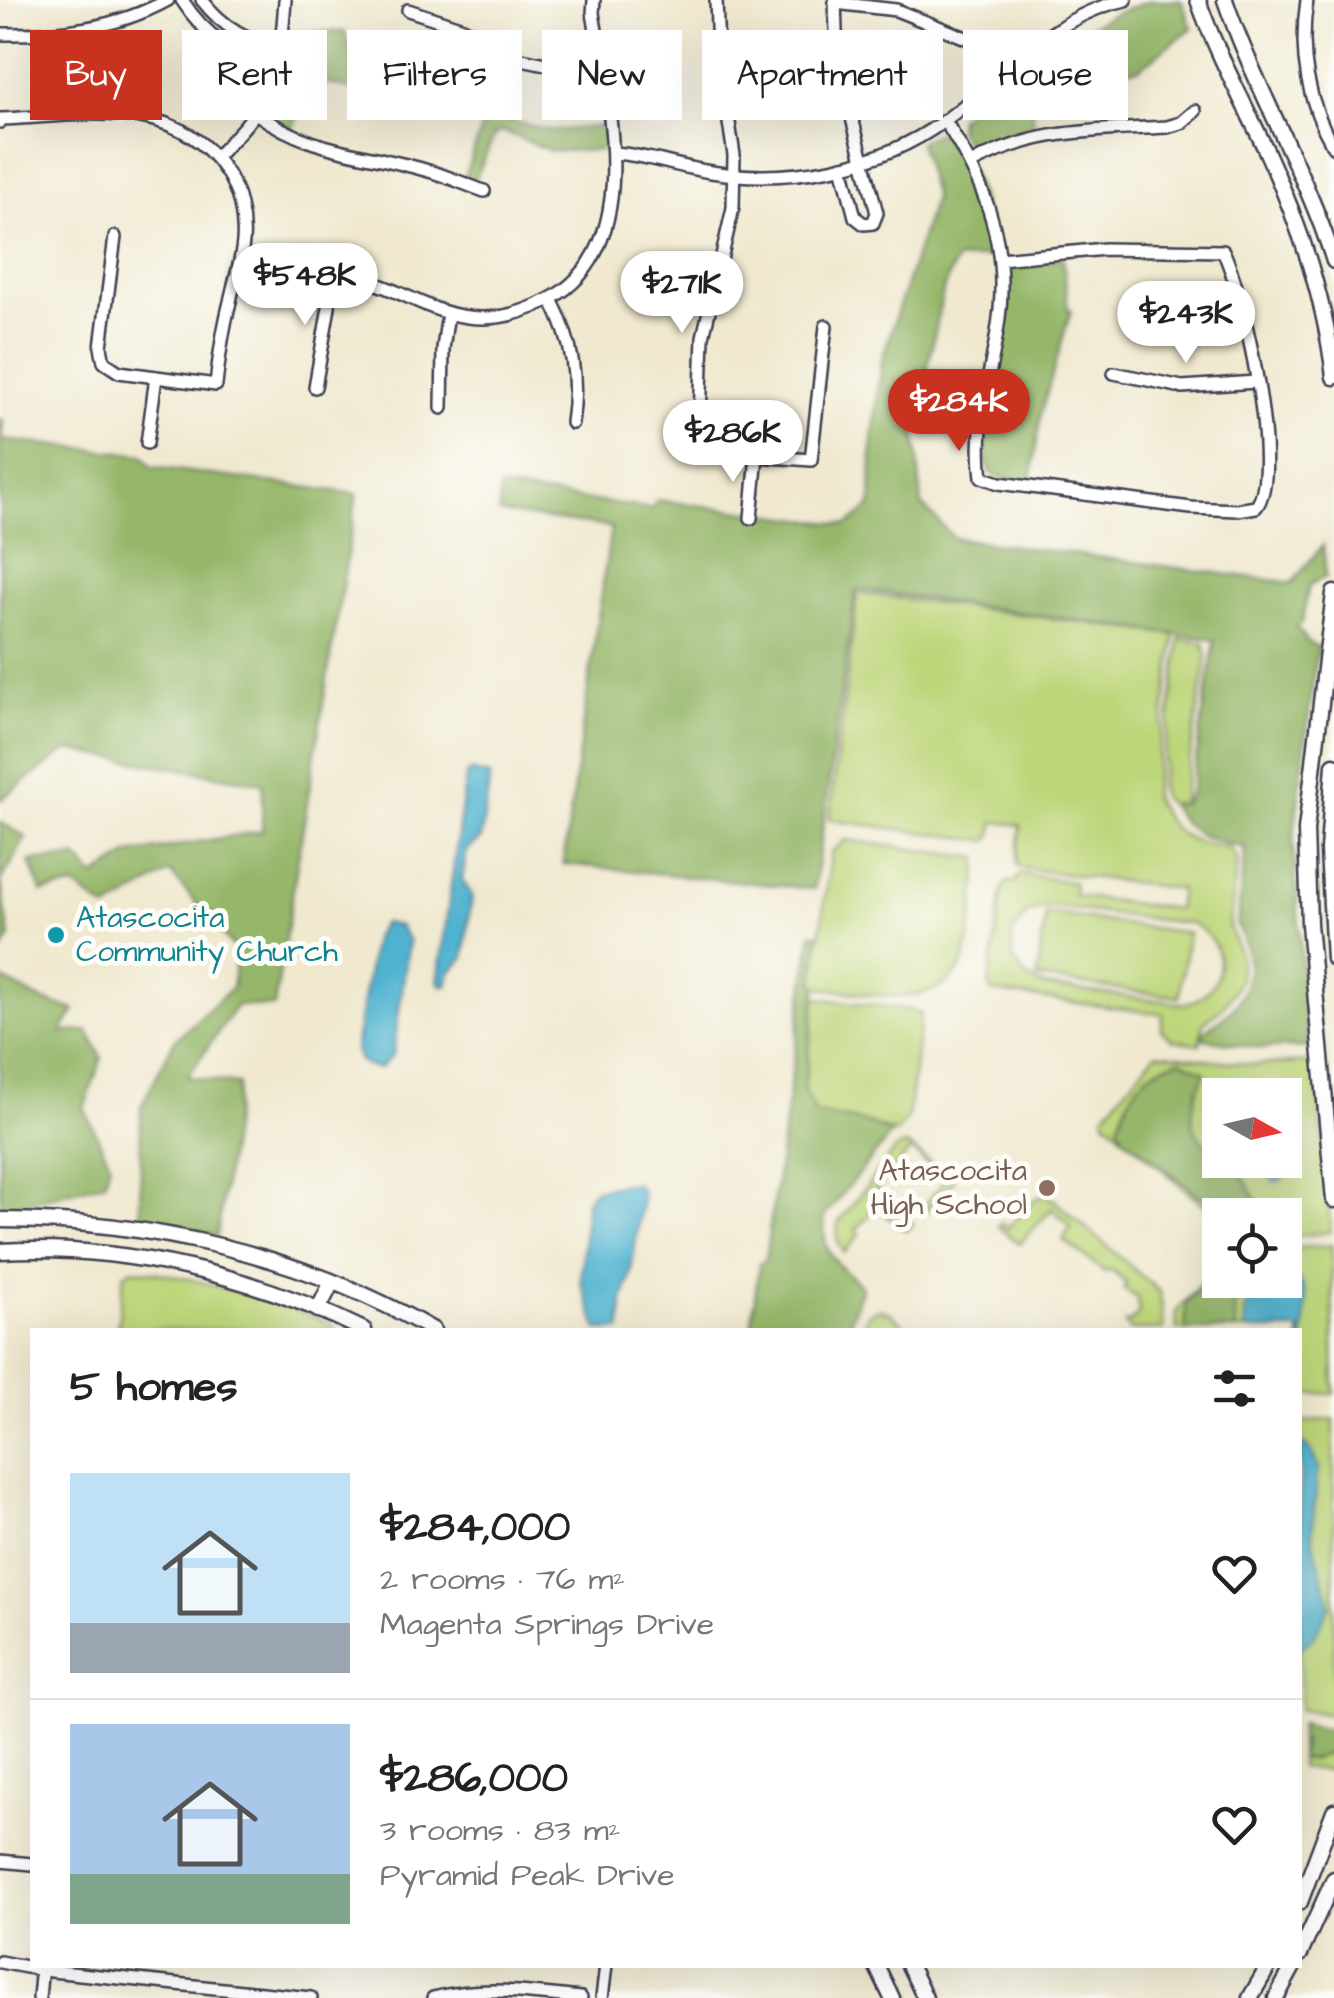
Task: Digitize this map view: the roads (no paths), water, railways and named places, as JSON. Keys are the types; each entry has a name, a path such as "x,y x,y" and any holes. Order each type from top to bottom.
{"main road":[{"path":"1198,0 1218,54 1270,159 1298,228 1321,304 1334,376"},
{"path":"1225,0 1300,168 1334,261"},
{"path":"1334,592 1306,830 1308,924 1327,1054 1334,1200"},
{"path":"1334,765 1328,850 1334,959"},
{"path":"0,1220 126,1229 236,1250 332,1282 429,1328"},
{"path":"122,1258 126,1229"},
{"path":"0,1251 63,1251 208,1273 359,1328"},
{"path":"318,1310 332,1282"},
{"path":"1302,1897 1334,1812"},
{"path":"1302,1950 1334,1878"},
{"path":"877,1968 892,1998"},
{"path":"910,1968 924,1998"},
{"path":"1250,1998 1268,1968"},
{"path":"1276,1998 1292,1968"}],"street":[{"path":"0,34 87,30 168,0"},
{"path":"182,0 205,30"},
{"path":"202,0 231,30"},
{"path":"283,30 285,0"},
{"path":"594,0 598,30"},
{"path":"716,0 718,51 734,175 733,208 703,337 699,446 812,460 826,326"},
{"path":"614,153 638,154 734,175 784,175 863,160 910,141 945,121 1050,34 1091,12 1126,0"},
{"path":"1307,0 1307,78 1334,148"},
{"path":"842,166 855,216 858,222 868,224 877,213 837,62 834,2 896,10 963,37"},
{"path":"408,10 464,28 518,58 542,63"},
{"path":"972,162 1004,146 1038,136 1167,128 1196,111"},
{"path":"0,120 112,115 154,118 195,136 216,156 231,178 241,206 244,240 216,385 119,372 104,362 101,347 115,236"},
{"path":"216,156 251,120"},
{"path":"265,120 281,131 328,150 425,170 484,192"},
{"path":"241,259 372,282 448,314 507,316 550,299 574,279 592,256 603,234 610,204 612,120"},
{"path":"945,121 972,162 991,210 1000,258 1001,306 980,424 982,477 1014,485 1191,508 1256,507 1262,500 1265,477 1256,382 1238,291 1223,251 1116,248 1000,258"},
{"path":"315,387 331,273"},
{"path":"550,299 570,341 574,361 572,423"},
{"path":"442,408 448,314"},
{"path":"1114,374 1182,387 1256,382"},
{"path":"147,443 156,377"},
{"path":"751,518 757,456"},
{"path":"0,1861 30,1864"},
{"path":"0,1962 30,1966"},
{"path":"39,1998 42,1968"},
{"path":"51,1968 311,1998"},
{"path":"602,1998 606,1968"},
{"path":"433,1998 494,1989 581,1998"}],"water":[{"path":"470,771 490,776 481,839 467,849 462,880 472,895 464,958 450,972 447,986 443,986 438,981 466,775"},
{"path":"383,923 399,926 409,941 393,1055 380,1068 364,1064 355,1050 373,940"},
{"path":"637,1184 643,1194 621,1328 597,1328 581,1282 586,1200 593,1190"},
{"path":"1302,1285 1306,1302 1302,1347 1302,1328 1245,1328 1249,1298 1302,1298"},
{"path":"1302,1444 1311,1451 1318,1466 1312,1536 1330,1605 1314,1637 1302,1647"}],"place":[{"name":"Atascocita Community Church","path":"56,935"},
{"name":"Atascocita High School","path":"1047,1188"}]}
